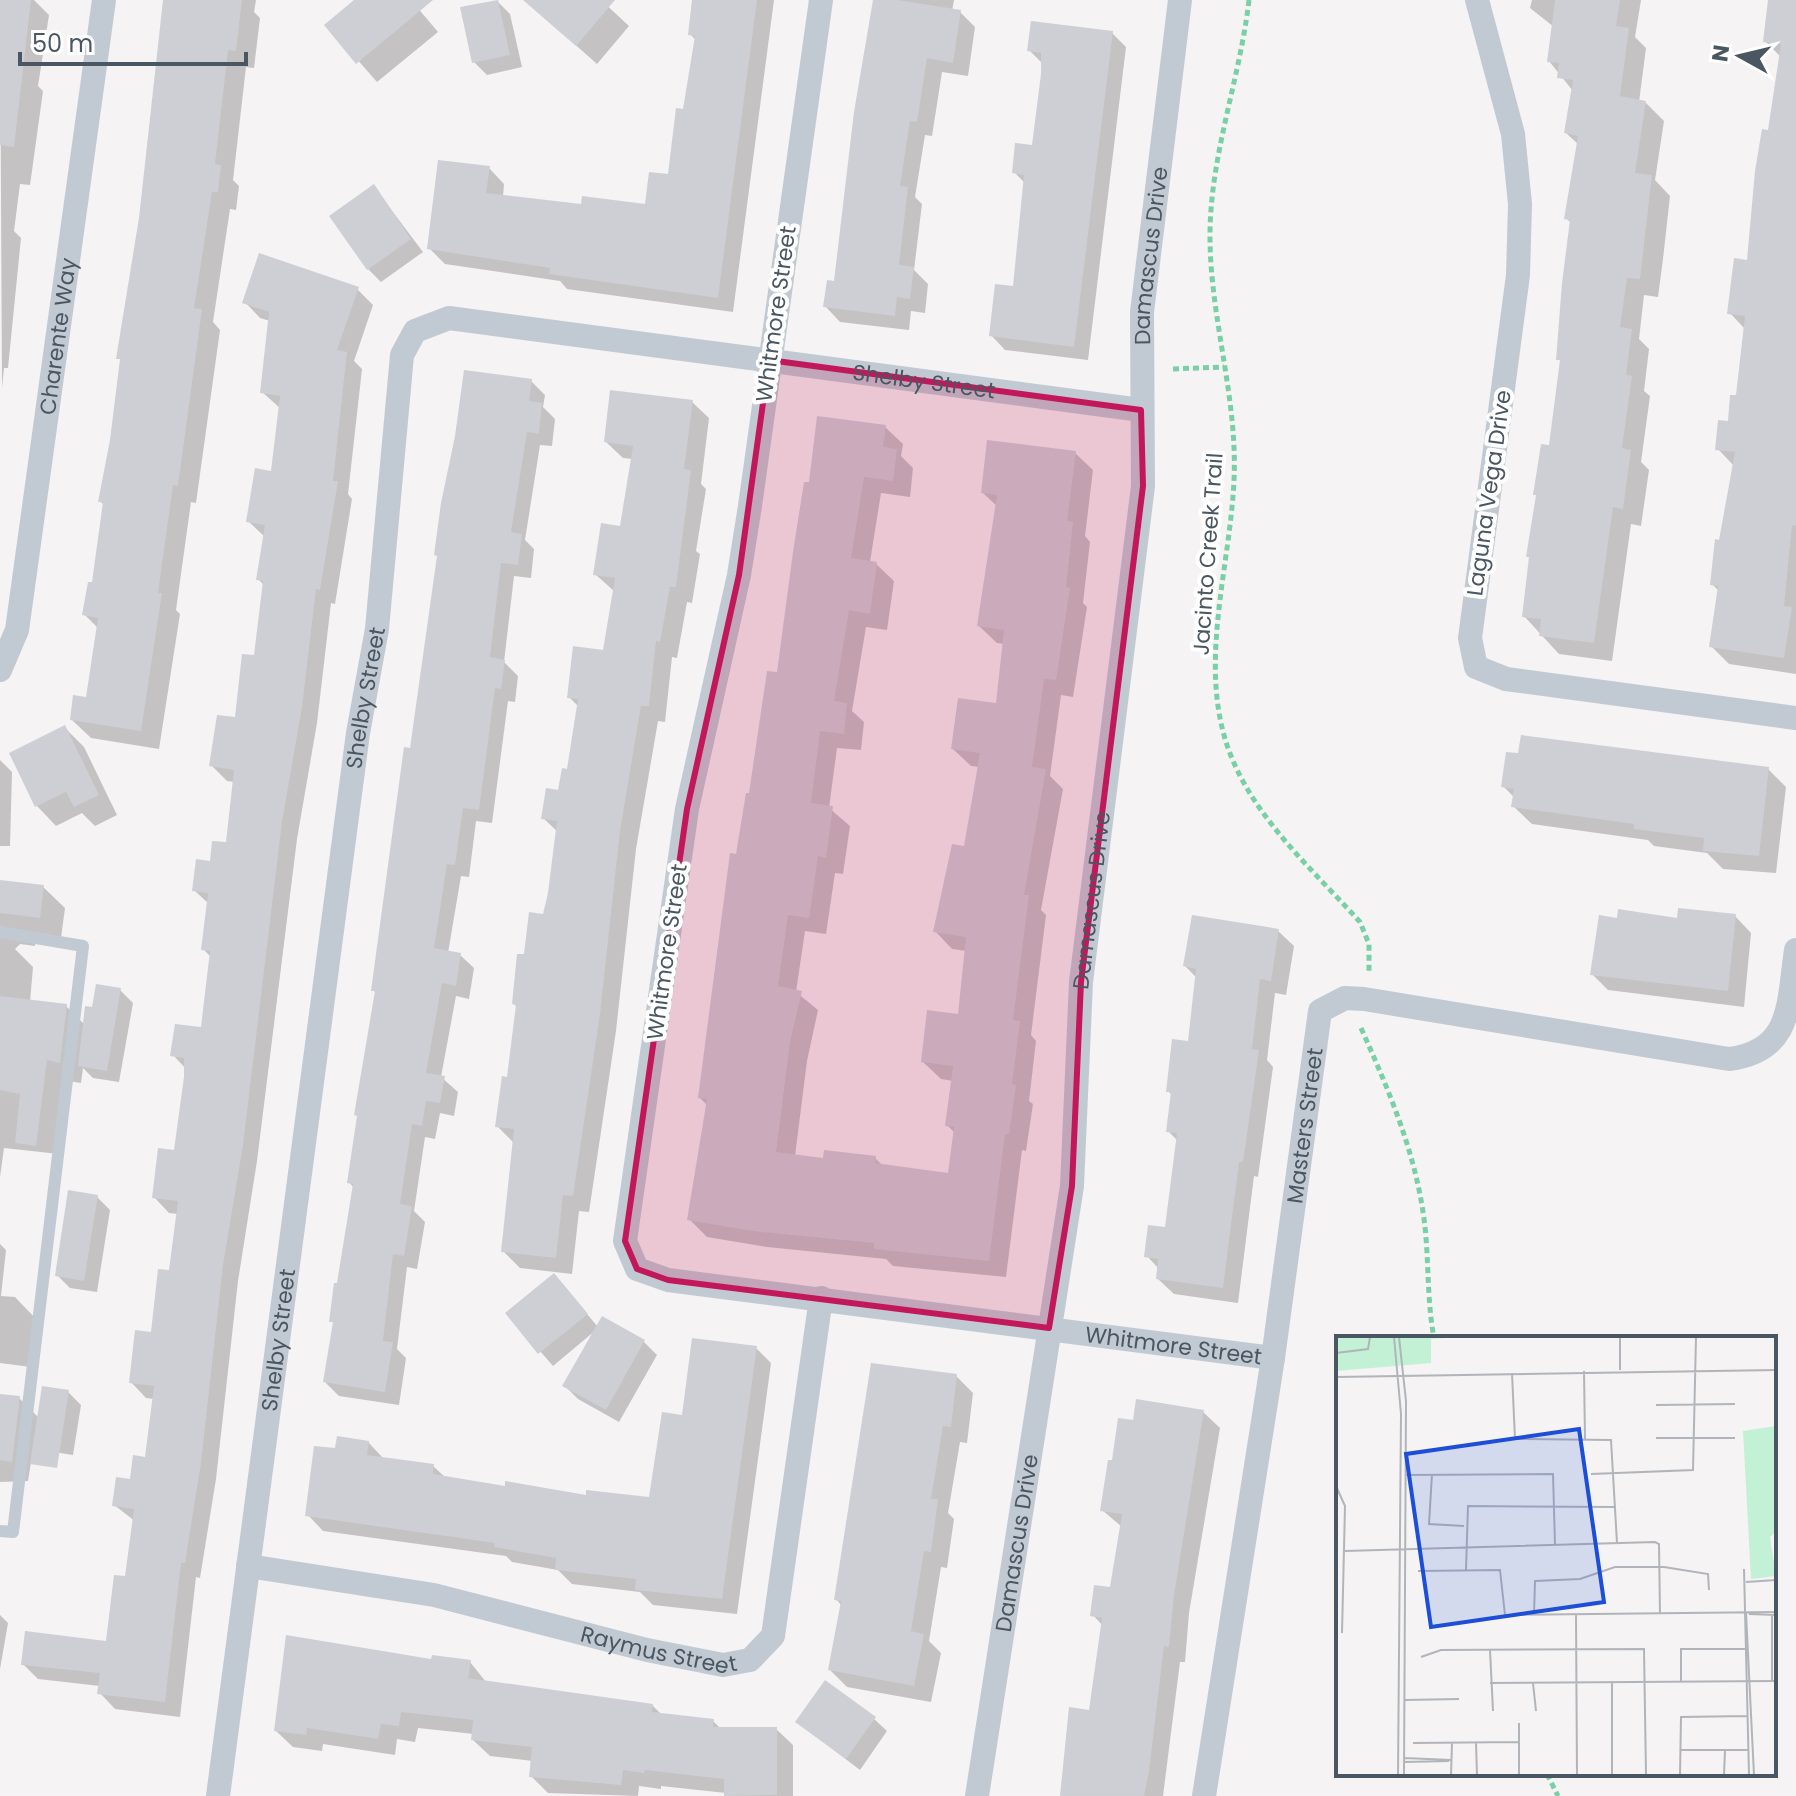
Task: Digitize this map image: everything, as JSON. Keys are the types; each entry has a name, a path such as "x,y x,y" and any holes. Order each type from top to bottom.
{"street":[{"name":"Charente Way","path":"0,670 17,630 104,0"},
{"name":"Whitmore Street","path":"821,0 739,575 687,809 625,1241 637,1269 668,1280 1273,1358"},
{"name":"Damascus Drive","path":"977,1796 1072,1186 1081,982 1143,486 1141,410 1146,269 1180,0"},
{"name":"Laguna Vega Drive","path":"1477,0 1513,134 1520,204 1518,275 1470,638 1476,667 1506,679 1796,718"},
{"name":"Shelby Street","path":"218,1796 358,733 377,629 402,355 415,331 449,318 1141,410"},
{"name":"Masters Street","path":"1204,1796 1273,1358 1320,1011 1345,998 1364,999 1729,1059 1752,1056 1772,1045 1784,1023 1796,950"},
{"name":"Raymus Street","path":"248,1566 434,1595 647,1650 723,1665 750,1660 773,1636 821,1298"}],"lane":[{"path":"0,932 83,946 13,1532 0,1531"}],"path":[{"name":"Jacinto Creek Trail","path":"1249,0 1239,71 1213,185 1211,257 1234,476 1216,665 1224,733 1241,777 1263,813 1360,922 1369,944 1369,971"},
{"path":"1173,369 1224,367"},
{"path":"1361,1028 1395,1102 1414,1163 1425,1228 1426,1284 1434,1336"},
{"path":"1548,1776 1558,1796"}],"highlighted area":[{"path":"769,360 1141,410 1143,486 1081,982 1072,1186 1049,1328 668,1280 637,1269 625,1241 687,809 739,575"}],"building":[{"path":"0,0 31,0 14,147 0,145"},
{"path":"163,0 242,0 236,51 228,50 215,164 221,165 218,192 212,192 194,308 202,309 178,486 173,485 158,593 162,593 141,731 70,720 73,695 86,697 98,618 82,615 88,582 92,582 103,502 98,502 110,440 120,359 116,359 139,218"},
{"path":"354,0 433,0 356,64 324,25"},
{"path":"498,0 510,55 472,63 460,7"},
{"path":"523,0 615,0 576,46"},
{"path":"692,0 757,0 718,298 549,274 550,268 427,249 438,160 490,166 486,193 581,204 582,196 645,204 649,172 668,174 676,108 683,109 695,36 688,35"},
{"path":"873,0 898,0 961,10 953,63 927,58 917,122 910,121 900,186 908,187 899,265 914,267 910,299 897,297 895,316 823,307 827,280 834,281 854,112"},
{"path":"1555,0 1620,0 1616,26 1629,28 1620,96 1646,101 1635,173 1652,175 1640,279 1627,278 1620,327 1632,329 1626,375 1632,376 1622,448 1631,450 1623,509 1613,507 1594,643 1539,636 1541,619 1522,617 1529,557 1526,557 1536,495 1533,495 1541,444 1549,445 1560,360 1556,360 1570,220 1564,219 1578,136 1564,133 1573,80 1557,78 1559,63 1547,62"},
{"path":"1768,0 1796,0 1796,526 1792,525 1784,606 1792,607 1784,658 1709,647 1718,586 1710,585 1715,539 1719,540 1735,452 1715,450 1718,420 1728,421 1730,395 1736,395 1745,316 1727,314 1734,258 1747,260 1755,171 1762,129 1768,130 1781,44 1763,42"},
{"path":"1031,21 1113,31 1074,347 989,336 995,284 1013,286 1024,175 1012,173 1015,143 1032,145 1041,53 1027,51"},
{"path":"374,184 411,239 367,270 329,216"},
{"path":"259,253 359,287 337,350 347,352 333,481 338,481 320,590 316,589 302,707 282,822 243,1145 223,1265 201,1463 185,1563 181,1563 165,1702 97,1694 100,1673 21,1665 25,1631 106,1641 114,1575 125,1576 134,1509 112,1506 116,1477 130,1479 133,1455 145,1457 154,1386 129,1383 135,1330 151,1332 158,1269 169,1270 178,1201 152,1198 158,1148 174,1150 184,1077 184,1058 170,1056 175,1024 201,1027 210,951 201,950 208,893 192,891 196,859 210,861 212,841 226,842 234,770 209,766 217,715 235,717 242,654 254,655 263,581 256,580 265,525 246,522 255,468 271,471 280,396 260,393 269,312 242,303"},
{"path":"464,370 532,379 529,401 542,403 539,434 527,432 511,532 522,534 518,565 501,563 490,657 505,660 501,689 495,688 479,810 463,808 455,865 447,864 434,948 461,953 456,986 442,983 426,1073 445,1076 440,1103 426,1101 422,1126 412,1124 400,1204 412,1206 404,1256 393,1254 383,1341 393,1342 385,1392 323,1382 333,1322 329,1322 334,1283 337,1283 353,1184 347,1183 357,1116 354,1115 375,991 371,991 404,747 410,748 437,556 434,555 441,503"},
{"path":"610,390 693,400 684,469 691,470 676,587 670,587 660,642 656,641 649,706 641,706 620,831 600,1014 573,1196 563,1195 556,1258 501,1252 514,1129 495,1127 502,1076 507,1077 516,1005 512,1004 517,954 524,954 529,912 543,914 548,893 557,821 541,819 546,788 558,790 562,768 567,769 578,699 567,698 573,646 603,650 615,578 593,575 601,523 620,526 633,446 604,442"},
{"path":"817,416 886,425 883,447 897,449 893,481 864,477 851,558 877,562 870,614 849,610 834,701 847,703 844,734 820,731 811,803 833,806 826,858 818,856 809,918 788,915 778,986 802,991 790,1042 776,1152 823,1158 824,1150 876,1156 875,1163 948,1173 954,1127 945,1126 953,1066 921,1062 927,1010 958,1014 966,937 933,932 952,844 964,846 980,753 951,749 958,698 996,703 1004,630 977,626 997,495 981,493 987,440 1076,451 1067,521 1073,522 1066,587 1070,588 1056,680 1044,679 1032,767 1046,769 1024,895 1029,895 1013,1020 1020,1021 1012,1084 1016,1085 1009,1134 1005,1134 989,1261 874,1249 874,1243 752,1231 687,1220 707,1099 698,1098 730,853 736,854 746,793 749,793 767,671 777,672 793,552 804,482 809,482"},
{"path":"65,725 99,795 74,807 66,792 35,807 9,753"},
{"path":"1521,735 1769,767 1759,856 1703,851 1704,838 1634,829 1634,824 1511,807 1514,789 1501,787 1506,752 1518,753"},
{"path":"0,880 44,885 40,918 0,913"},
{"path":"1678,908 1736,914 1728,991 1590,975 1599,915 1617,918 1618,909 1677,918"},
{"path":"1192,915 1279,929 1271,981 1260,979 1252,1049 1259,1050 1243,1162 1239,1162 1223,1288 1156,1279 1158,1259 1144,1257 1148,1225 1165,1227 1177,1133 1166,1132 1171,1092 1166,1092 1172,1039 1188,1041 1196,969 1183,966"},
{"path":"96,984 121,988 107,1071 78,1066 85,1006 92,1007"},
{"path":"0,996 67,1004 60,1063 47,1060 36,1146 15,1143 20,1094 0,1090"},
{"path":"68,1190 98,1195 84,1281 55,1276"},
{"path":"554,1273 588,1314 538,1354 505,1313"},
{"path":"602,1316 645,1340 606,1410 562,1386"},
{"path":"692,1338 757,1346 722,1599 635,1590 636,1579 555,1570 556,1558 494,1547 495,1543 305,1516 314,1446 335,1448 337,1436 369,1441 367,1455 434,1464 433,1474 505,1486 505,1481 586,1495 586,1490 649,1497 662,1412 682,1415"},
{"path":"871,1363 957,1374 951,1427 943,1426 931,1499 938,1499 931,1552 924,1551 911,1631 924,1634 914,1686 828,1670 841,1601 834,1600"},
{"path":"42,1386 69,1390 57,1468 30,1464"},
{"path":"0,1394 20,1396 12,1462 0,1460"},
{"path":"1136,1399 1204,1410 1174,1595 1169,1647 1164,1646 1149,1771 1144,1796 1060,1796 1069,1707 1089,1710 1102,1618 1090,1616 1094,1585 1110,1587 1122,1514 1100,1511 1108,1460 1112,1460 1118,1418 1133,1420"},
{"path":"286,1635 431,1659 432,1655 471,1660 468,1678 653,1704 652,1712 714,1719 713,1727 777,1727 777,1795 724,1796 724,1779 645,1770 644,1773 623,1770 621,1785 529,1777 532,1747 471,1740 473,1720 401,1712 399,1726 381,1724 378,1739 307,1728 306,1735 274,1731"},
{"path":"825,1680 876,1717 846,1759 795,1722"}]}
